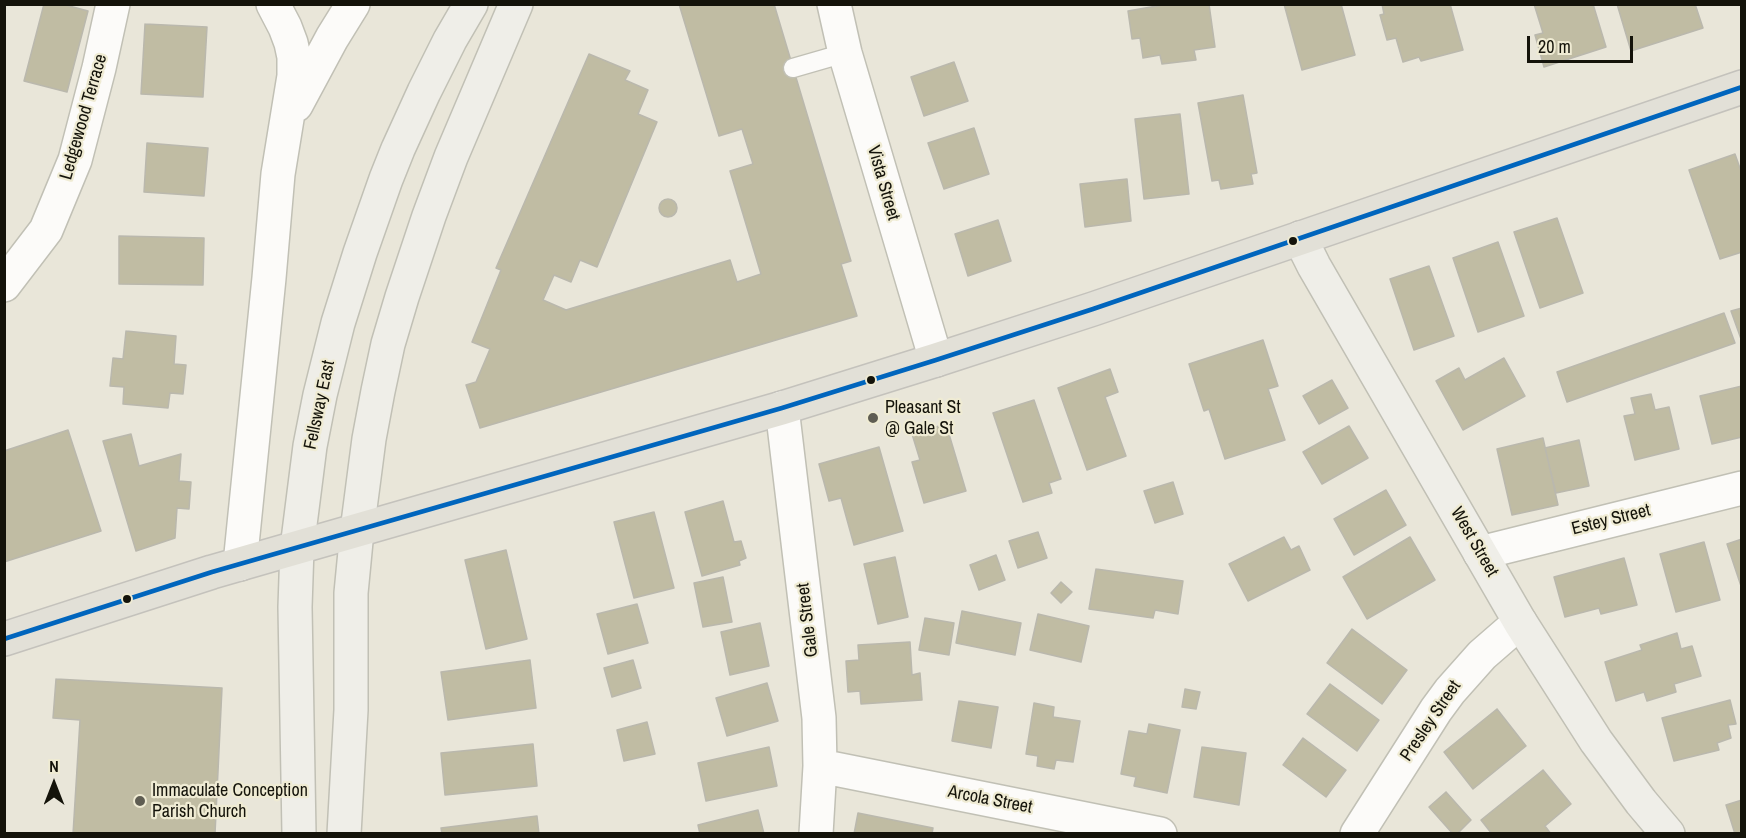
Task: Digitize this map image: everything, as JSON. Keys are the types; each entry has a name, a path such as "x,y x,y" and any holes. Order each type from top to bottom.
{"main road":[{"name":"Fellsway East","path":"299,834 295,607 297,548 310,446 320,395 338,323 378,198 398,149 450,39 471,4"},
{"path":"344,834 351,710 351,593 357,531 376,399 388,344 402,297 451,157 516,4"},
{"path":"4,639 240,564 782,408 936,360 1093,309 1742,87"},
{"name":"West Street","path":"1300,238 1520,622 1596,741 1668,834"}],"street":[{"name":"Ledgewood Terrace","path":"4,285 46,230 75,160 113,4"},
{"path":"240,564 270,278 278,174 294,75 294,57 285,27 273,4"},
{"path":"287,120 353,4"},
{"name":"Vista Street","path":"834,4 845,53 936,360"},
{"name":"Gale Street","path":"782,408 819,718 820,766 816,834"},
{"name":"Estey Street","path":"1480,553 1742,488"},
{"name":"Presley Street","path":"1357,834 1450,691 1482,655 1520,622"},
{"name":"Arcola Street","path":"820,766 1160,834"}],"lane":[{"path":"793,68 845,53"}],"building":[{"path":"44,4 62,4 88,11 67,92 24,81"},
{"path":"679,4 774,4 851,261 841,264 857,316 480,428 466,385 476,382 490,349 472,342 501,270 496,268 589,54 630,71 625,80 648,90 638,114 657,122 597,267 580,260 571,282 554,275 543,300 566,310 730,260 737,282 761,274 730,171 753,164 742,129 719,136"},
{"path":"1168,4 1209,4 1215,47 1194,50 1196,60 1162,64 1160,55 1143,58 1140,38 1132,39 1128,11"},
{"path":"1284,4 1341,4 1355,55 1302,70"},
{"path":"1382,4 1450,4 1463,50 1421,61 1419,57 1403,62 1396,38 1387,40 1380,15 1384,14"},
{"path":"1534,4 1593,4 1606,47 1544,67 1535,35 1543,33"},
{"path":"1617,4 1695,4 1703,28 1631,51"},
{"path":"145,24 207,27 203,97 141,94"},
{"path":"954,62 968,101 924,116 911,77"},
{"path":"1243,95 1257,173 1251,174 1253,184 1221,189 1219,180 1212,181 1198,103"},
{"path":"1180,114 1189,194 1144,199 1135,119"},
{"path":"974,128 989,174 944,189 928,143"},
{"path":"147,143 208,148 204,196 144,192"},
{"path":"1735,154 1742,174 1742,252 1720,259 1689,170"},
{"path":"1127,179 1131,221 1085,227 1080,184"},
{"path":"668,199 674,202 677,208 674,214 668,217 662,214 659,208 662,202"},
{"path":"1557,218 1583,293 1540,308 1514,232"},
{"path":"998,220 1011,261 968,276 955,234"},
{"path":"119,236 204,238 203,285 119,284"},
{"path":"1498,242 1524,316 1478,332 1453,258"},
{"path":"1429,266 1454,336 1414,350 1390,279"},
{"path":"1742,308 1742,339 1741,339 1731,311"},
{"path":"1724,313 1735,343 1567,402 1557,372"},
{"path":"126,331 176,336 174,364 186,365 183,394 170,393 168,408 123,404 124,387 110,386 113,358 123,359"},
{"path":"1263,340 1278,386 1268,389 1285,440 1225,459 1209,409 1204,411 1189,364"},
{"path":"1504,358 1525,396 1463,430 1436,381 1459,368 1465,380"},
{"path":"1110,369 1118,392 1105,397 1126,456 1087,470 1058,388"},
{"path":"1332,380 1348,408 1319,424 1303,396"},
{"path":"1742,386 1742,437 1712,444 1700,396"},
{"path":"1651,394 1655,410 1669,407 1679,449 1635,460 1624,416 1635,414 1631,398"},
{"path":"1034,400 1061,479 1049,483 1052,493 1023,502 993,413"},
{"path":"946,424 966,491 924,503 912,462 920,460 912,434"},
{"path":"1349,426 1368,458 1322,484 1303,452"},
{"path":"68,430 101,531 4,562 4,451"},
{"path":"131,434 139,466 181,454 179,481 191,482 189,509 177,508 175,538 136,551 103,441"},
{"path":"1543,438 1558,505 1512,515 1497,449"},
{"path":"1579,440 1589,486 1556,493 1545,448"},
{"path":"879,447 903,531 854,545 841,498 829,501 819,464"},
{"path":"1173,482 1183,514 1155,523 1144,491"},
{"path":"1386,490 1406,525 1354,555 1334,519"},
{"path":"723,501 734,542 741,541 746,558 739,561 740,565 702,576 685,512"},
{"path":"654,512 674,588 634,598 614,522"},
{"path":"1038,532 1047,558 1018,568 1009,541"},
{"path":"1284,537 1291,550 1299,546 1310,570 1248,601 1229,564"},
{"path":"1410,537 1435,580 1367,619 1343,577"},
{"path":"1742,539 1742,586 1741,586 1727,544"},
{"path":"1704,542 1720,600 1676,612 1660,554"},
{"path":"506,550 527,639 486,649 465,560"},
{"path":"996,555 1005,580 979,590 970,565"},
{"path":"895,557 908,617 878,624 864,564"},
{"path":"1624,558 1637,605 1601,614 1599,608 1565,617 1554,577"},
{"path":"1096,569 1183,581 1178,614 1155,610 1153,618 1089,609"},
{"path":"723,577 732,622 703,627 694,583"},
{"path":"1061,582 1072,592 1061,603 1051,593"},
{"path":"637,604 648,643 608,654 597,614"},
{"path":"962,611 1021,623 1015,655 956,643"},
{"path":"1038,614 1089,626 1081,662 1030,650"},
{"path":"925,618 954,623 949,655 919,650"},
{"path":"760,623 769,666 730,675 721,632"},
{"path":"1352,629 1407,670 1382,704 1327,663"},
{"path":"1677,633 1681,649 1692,646 1701,676 1674,684 1676,692 1647,701 1644,692 1616,701 1605,662 1642,650 1640,645"},
{"path":"910,642 912,675 920,673 922,700 861,704 860,691 848,692 846,661 859,660 858,645"},
{"path":"530,660 536,708 448,720 441,672"},
{"path":"633,660 641,688 612,697 604,668"},
{"path":"56,679 222,688 215,834 73,834 80,720 53,718"},
{"path":"767,683 778,721 727,736 716,698"},
{"path":"1330,684 1379,720 1357,751 1307,714"},
{"path":"1185,689 1200,692 1196,709 1182,707"},
{"path":"1730,700 1736,724 1728,725 1731,738 1717,743 1719,750 1674,761 1662,718"},
{"path":"959,701 998,707 991,748 952,741"},
{"path":"1034,703 1054,707 1053,717 1080,721 1073,762 1056,760 1054,769 1037,766 1038,756 1026,754"},
{"path":"1497,709 1526,746 1473,789 1444,752"},
{"path":"647,722 655,754 624,761 617,730"},
{"path":"1149,724 1180,730 1167,793 1134,786 1136,777 1121,774 1129,731 1147,734"},
{"path":"1303,738 1346,770 1326,797 1283,765"},
{"path":"533,744 537,786 445,795 441,753"},
{"path":"769,747 777,786 706,801 698,763"},
{"path":"1202,747 1246,753 1239,805 1194,797"},
{"path":"1543,770 1571,804 1545,826 1551,834 1492,834 1481,820"},
{"path":"1446,792 1471,820 1457,834 1453,834 1429,807"},
{"path":"1742,800 1742,834 1735,834 1726,805"},
{"path":"758,810 764,834 700,834 698,825"},
{"path":"858,813 933,828 932,834 854,834"},
{"path":"537,816 539,834 442,834 441,828"}],"transit line":[{"path":"4,639 212,572 782,408 936,360 1093,309 1742,87"}],"place":[{"name":"Pleasant St @ Gale St","path":"873,418"},
{"name":"Immaculate Conception Parish Church","path":"140,801"}]}
